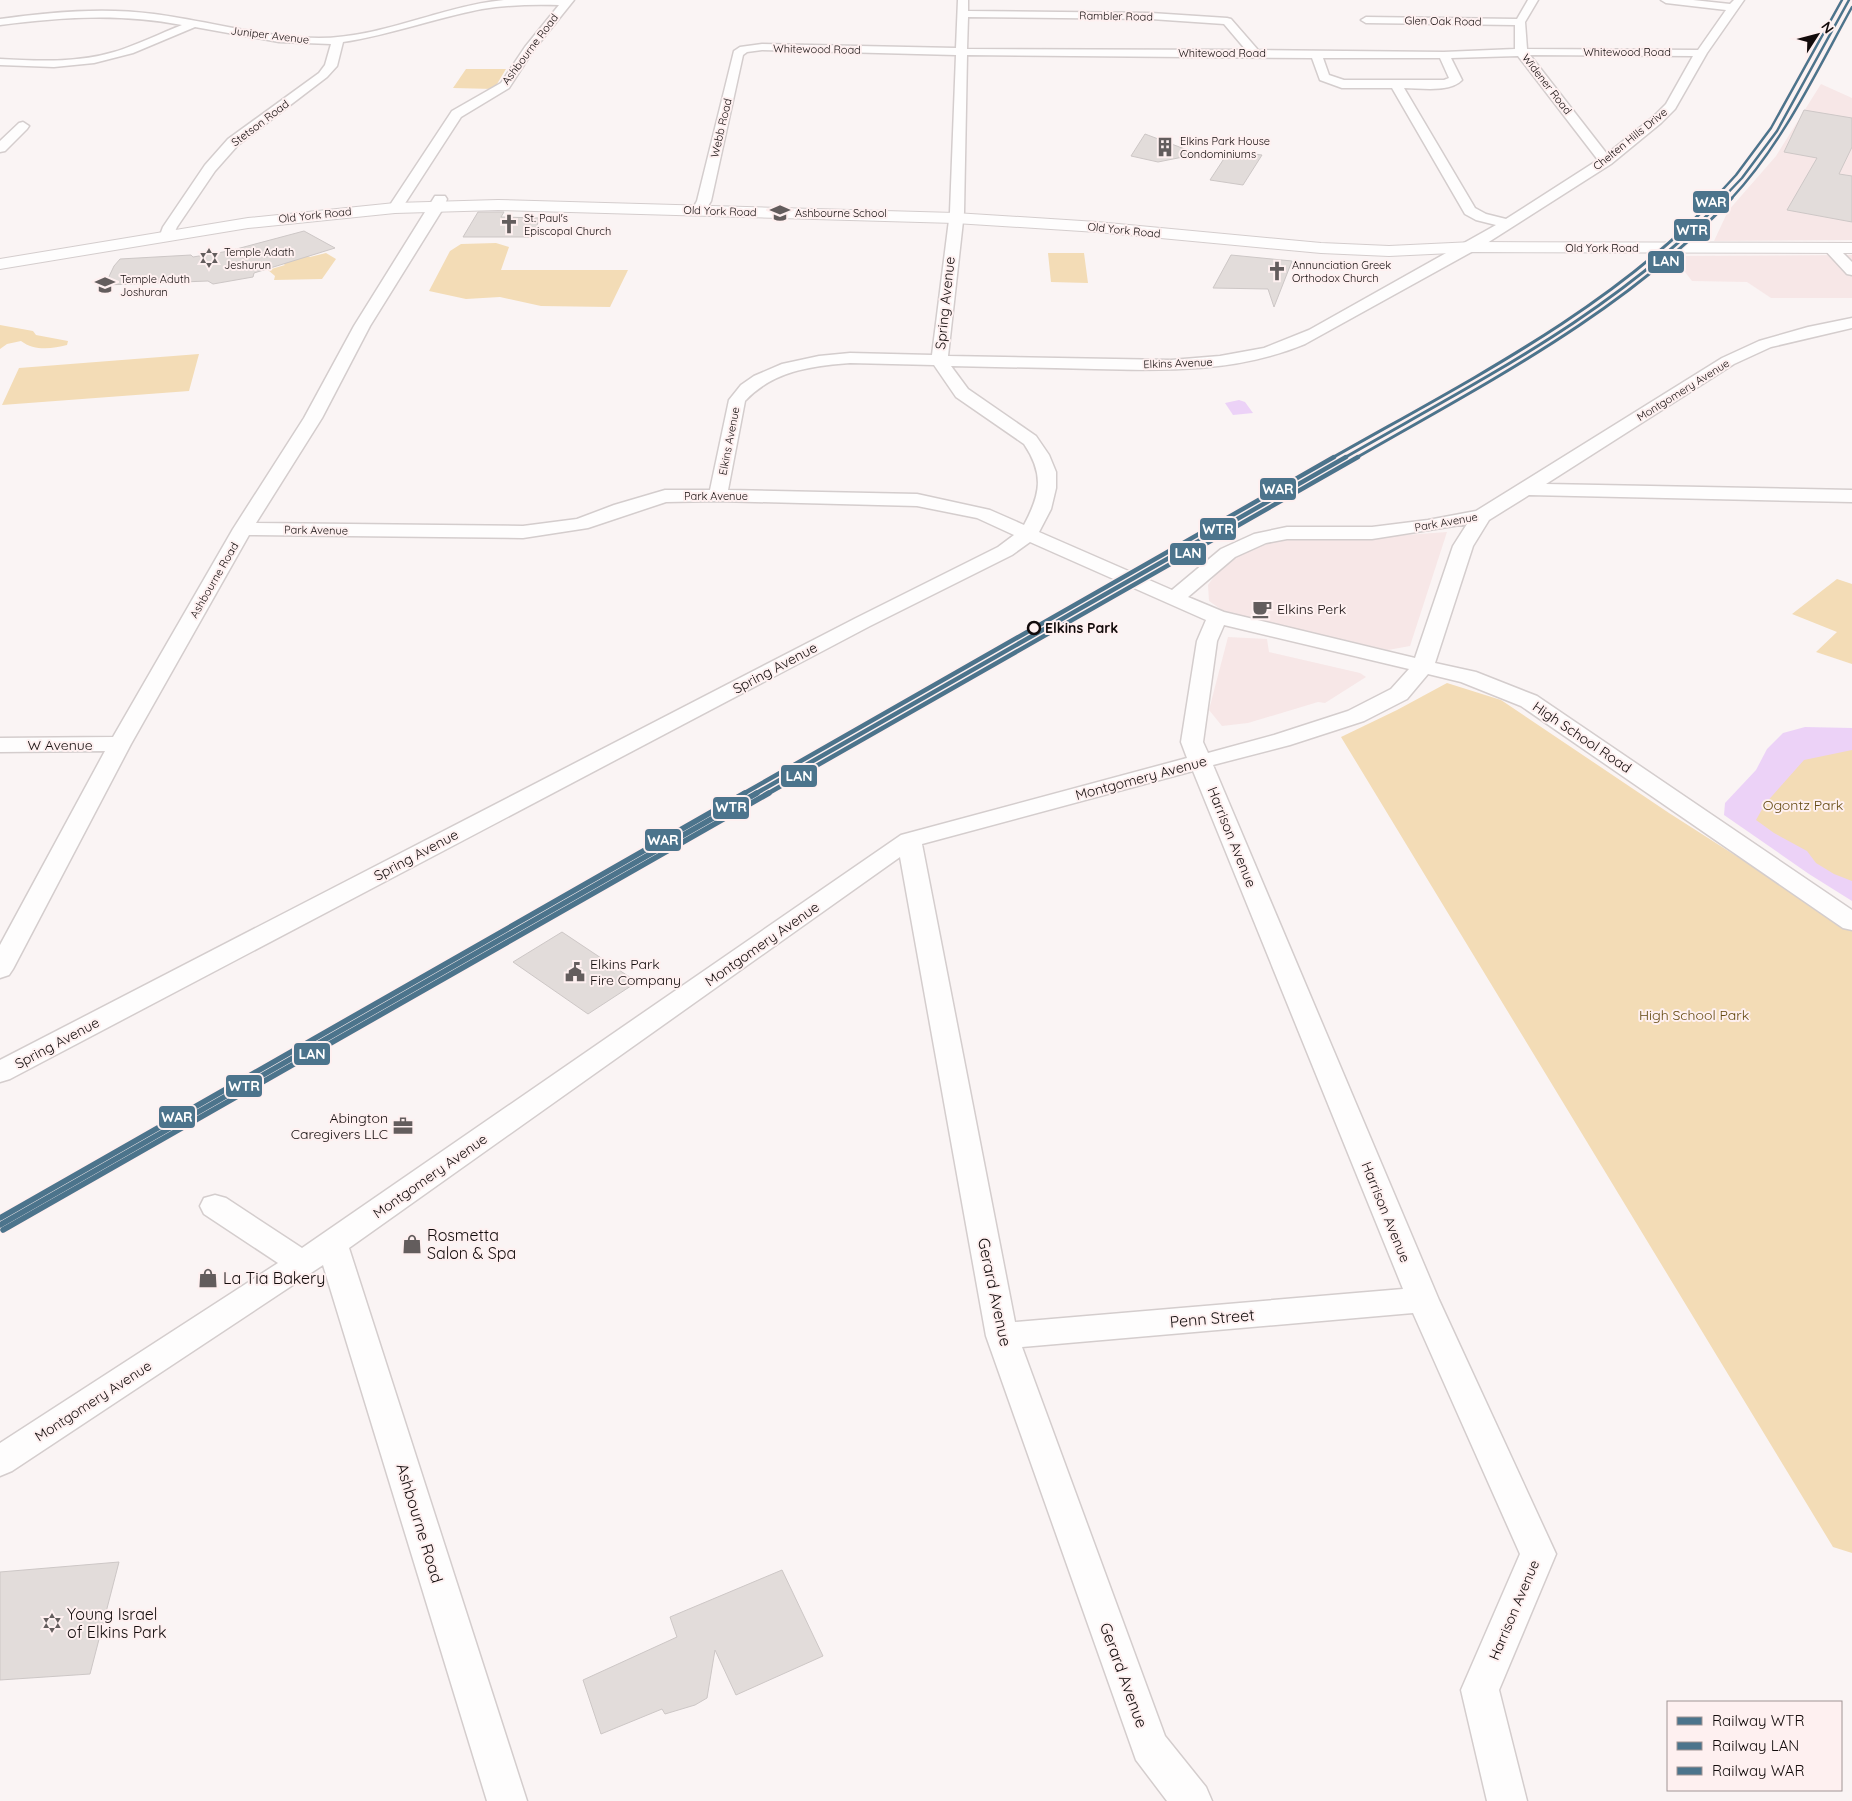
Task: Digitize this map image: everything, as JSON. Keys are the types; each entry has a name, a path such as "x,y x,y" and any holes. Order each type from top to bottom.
{"highway":[{"name":"Old York Road","path":"0,256 169,231 293,210 439,203 562,206 702,206 956,215 1321,248 1389,251 1472,248 1852,248"},
{"name":"Old York Road","path":"0,264 169,231"}],"street":[{"path":"1520,22 1533,0"},
{"path":"1666,0 1737,4"},
{"name":"Juniper Avenue","path":"0,22 69,15 119,15 154,17 278,39 338,40 391,30 480,6 520,2 568,1"},
{"name":"Ashbourne Road","path":"398,204 456,114 505,85 529,48 568,1"},
{"name":"Chelten Hills Drive","path":"1508,224 1606,161 1657,120 1671,106 1701,53 1737,4"},
{"name":"Spring Avenue","path":"0,1072 855,626 1005,551 1030,533 1042,509 1047,488 1047,472 1040,455 1030,440 962,393 938,361 956,215 963,52 963,7"},
{"name":"Rambler Road","path":"963,7 1227,21 1254,54"},
{"name":"Glen Oak Road","path":"1366,20 1520,22"},
{"name":"Widener Road","path":"1520,22 1521,52 1606,161"},
{"path":"0,62 58,64 106,57 124,52 193,24"},
{"name":"Stetson Road","path":"169,231 210,168 233,142 323,75 331,66 338,40"},
{"name":"Whitewood Road","path":"744,49 762,47 963,52 1444,55 1521,52 1701,53"},
{"name":"Webb Road","path":"702,206 738,53 744,49"},
{"path":"1317,54 1324,77 1342,84 1446,84 1456,80 1444,55"},
{"path":"1396,84 1470,211 1481,217 1508,224"},
{"path":"0,148 24,126"},
{"name":"Ashbourne Road","path":"0,969 120,744 243,529 313,418 362,326 439,203"},
{"name":"Elkins Avenue","path":"718,495 738,400 746,388 757,381 790,367 828,359 850,358 1160,365 1229,361 1269,352 1298,342 1390,289 1472,248 1508,224"},
{"path":"1830,248 1852,271"},
{"name":"Montgomery Avenue","path":"1527,489 1728,361 1765,344 1808,332 1852,323"},
{"path":"1527,489 1852,496"},
{"name":"Park Avenue","path":"1174,599 1228,553 1261,538 1287,533 1372,533 1428,526 1482,516 1527,489"},
{"name":"Park Avenue","path":"243,529 523,532 581,524 620,509 665,496 718,495 917,500 984,514 1216,617"},
{"name":"Montgomery Avenue","path":"0,1461 303,1264 909,840 1282,740 1356,716 1399,694 1423,667 1463,546 1482,516"},
{"path":"1174,599 1207,641"},
{"name":"High School Road","path":"1216,617 1468,677 1529,701 1852,922"},
{"name":"Harrison Avenue","path":"1216,617 1207,641 1192,742 1423,1300 1538,1554 1480,1690 1507,1801"},
{"name":"W Avenue","path":"0,745 120,744"},
{"name":"Gerard Avenue","path":"909,840 1002,1336 1150,1747 1192,1801"},
{"path":"215,1206 303,1264"},
{"name":"Ashbourne Road","path":"332,1244 507,1801"},
{"name":"Penn Street","path":"1002,1336 1423,1300"}],"shaded area":[{"path":"1821,84 1852,98 1852,240 1714,241 1728,211 1776,156"},
{"path":"1852,255 1852,298 1771,298 1747,282 1692,281 1674,258 1683,256"},
{"path":"1239,400 1245,402 1253,413 1233,415 1225,403"},
{"path":"1447,532 1410,646 1388,650 1226,613 1209,601 1208,585 1223,564 1248,549 1291,538 1336,540"},
{"path":"1228,637 1267,639 1269,652 1360,673 1366,677 1325,703 1318,702 1248,723 1222,726 1209,710"},
{"path":"1805,727 1852,728 1852,750 1804,760 1765,804 1756,820 1774,833 1807,851 1816,863 1834,874 1852,881 1852,901 1809,874 1724,815 1725,803 1756,770 1767,749 1783,733"}],"green space":[{"path":"466,69 506,69 494,89 453,88"},
{"path":"496,243 509,247 501,270 628,270 610,307 541,306 500,297 466,299 429,291 450,251 461,244"},
{"path":"293,249 310,257 326,253 336,259 322,279 274,280 275,276 268,270 285,265 272,255"},
{"path":"1048,253 1084,253 1088,283 1051,282"},
{"path":"0,325 33,331 36,335 68,341 67,345 37,348 21,341 7,344 0,349"},
{"path":"199,354 189,391 2,405 19,368"},
{"path":"1837,579 1852,584 1852,664 1816,652 1837,632 1792,614"},
{"name":"High School Park","path":"1447,683 1501,700 1669,813 1852,930 1852,1553 1833,1547 1341,737"},
{"name":"Ogontz Park","path":"1852,728 1852,891 1742,823 1773,767"}],"building":[{"path":"1804,110 1852,118 1852,147 1839,174 1852,176 1852,222 1787,210 1817,158 1784,152"},
{"path":"1145,134 1198,154 1158,162 1131,156"},
{"path":"1229,151 1262,155 1243,185 1210,180"},
{"name":"St. Paul's Episcopal Church","path":"478,212 504,212 501,217 540,218 532,237 463,237"},
{"name":"Temple Adath Jeshurun","path":"304,231 335,248 254,273 253,277 213,284 208,281 105,285 114,266 120,259 191,255 193,257 229,251"},
{"name":"Annunciation Greek Orthodox Church","path":"1231,255 1292,261 1274,307 1268,289 1213,288"},
{"name":"Elkins Park Fire Company","path":"562,932 637,982 588,1014 513,962"},
{"name":"Young Israel of Elkins Park","path":"119,1562 90,1674 0,1680 0,1572"},
{"path":"782,1570 823,1656 736,1695 715,1650 707,1698 695,1705 665,1714 662,1709 601,1734 583,1680 677,1637 670,1617"}],"rail line":[{"name":"WAR","path":"0,1218 1409,414 1559,324 1608,291 1654,256 1697,217 1736,175 1771,128 1842,0"},
{"name":"WTR","path":"0,1225 1412,419 1563,329 1612,296 1659,260 1702,221 1742,178 1777,131 1849,0"},
{"name":"LAN","path":"3,1230 1415,424 1567,334 1663,264 1707,225 1747,182 1782,134 1852,7"}],"place":[{"name":"Elkins Park House Condominiums","path":"1165,147"},
{"name":"Ashbourne School","path":"780,213"},
{"name":"St. Paul's Episcopal Church","path":"509,224"},
{"name":"Temple Adath Jeshurun","path":"209,258"},
{"name":"Annunciation Greek Orthodox Church","path":"1277,271"},
{"name":"Temple Aduth Joshuran","path":"105,285"},
{"name":"Elkins Perk","path":"1262,609"},
{"name":"Elkins Park","path":"1034,628"},
{"name":"Elkins Park Fire Company","path":"575,972"},
{"name":"Abington Caregivers LLC","path":"403,1126"},
{"name":"Rosmetta Salon & Spa","path":"412,1244"},
{"name":"La Tia Bakery","path":"208,1278"},
{"name":"Young Israel of Elkins Park","path":"52,1623"}]}
